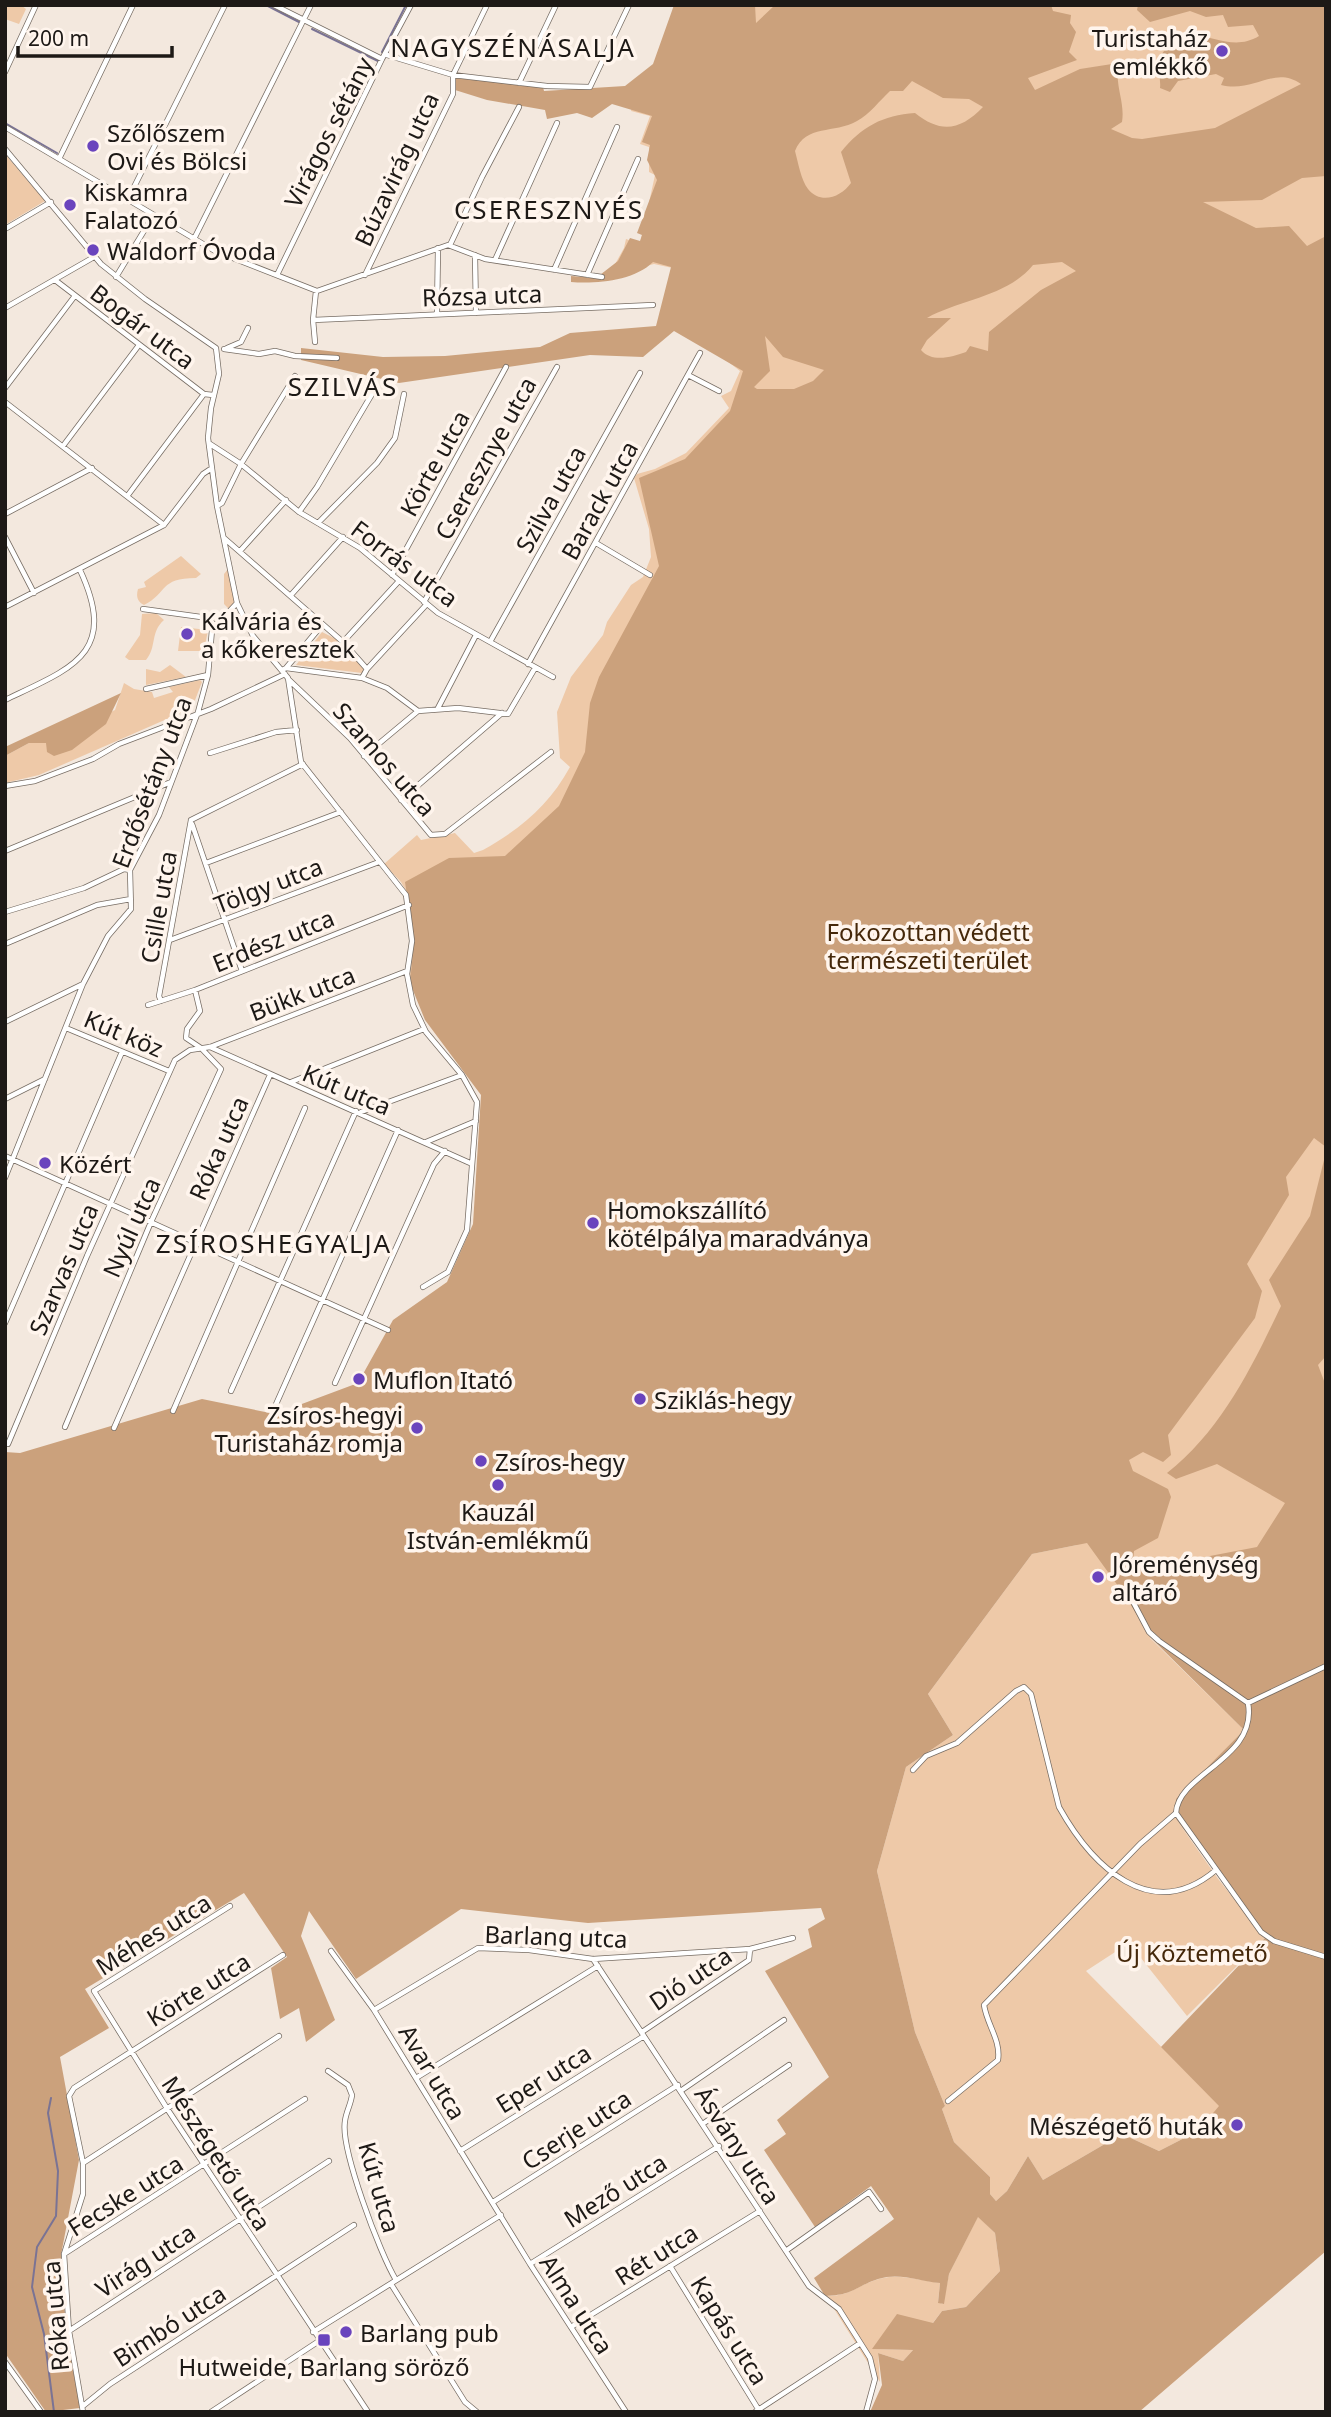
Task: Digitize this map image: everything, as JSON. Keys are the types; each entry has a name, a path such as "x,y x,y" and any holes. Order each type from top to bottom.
{"street":[{"path":"5,72 36,5"},
{"path":"59,159 133,5"},
{"path":"127,201 225,5"},
{"path":"274,5 382,59"},
{"path":"194,239 311,5"},
{"name":"Virágos sétány","path":"277,275 411,5"},
{"name":"Búzavirág utca","path":"364,276 453,94 453,75 487,5"},
{"path":"519,83 556,5"},
{"path":"387,55 453,75 519,83 590,87 629,5"},
{"path":"450,246 519,107"},
{"path":"495,260 557,123"},
{"path":"5,127 218,252 316,291 450,246 475,256 602,277"},
{"path":"554,270 617,127"},
{"path":"5,149 51,202 93,257 116,277 216,347 258,354 275,351 295,356 337,358"},
{"path":"587,275 639,159"},
{"path":"5,229 51,202"},
{"path":"116,277 153,216"},
{"path":"437,314 438,248"},
{"path":"475,256 476,313"},
{"path":"5,308 93,257"},
{"name":"Bogár utca","path":"55,280 204,394 213,395"},
{"path":"315,342 313,320 316,291"},
{"path":"5,388 74,297"},
{"name":"Rózsa utca","path":"313,320 653,305"},
{"path":"224,349 241,342 248,328"},
{"path":"63,446 139,345"},
{"name":"Szamos utca","path":"216,347 220,370 213,395 209,444 212,468 237,603 253,636 285,673 350,738 426,832 445,834 551,752"},
{"name":"Barack utca","path":"528,664 700,353"},
{"name":"Körte utca","path":"393,575 506,367"},
{"name":"Cseresznye utca","path":"362,678 425,603 557,367"},
{"name":"Szilva utca","path":"490,642 640,373"},
{"path":"688,375 719,391"},
{"path":"217,506 224,500 241,464 295,376"},
{"path":"299,512 317,487 375,389"},
{"path":"128,495 204,394"},
{"path":"318,523 377,463 395,438 404,394"},
{"path":"5,402 164,525"},
{"name":"Forrás utca","path":"209,444 241,464 299,512 343,537 425,603 476,635 553,677"},
{"path":"5,513 92,468"},
{"path":"5,607 164,525 203,474 212,468"},
{"path":"240,551 286,500"},
{"path":"5,537 34,593"},
{"path":"223,537 291,595 368,669"},
{"path":"291,595 343,537"},
{"path":"596,542 650,575"},
{"path":"5,700 63,673 82,657 94,629 95,615 91,595 80,570"},
{"path":"342,642 399,581"},
{"path":"142,609 201,617 215,624 237,603"},
{"name":"Erdősétány utca","path":"5,1178 83,985 108,936 128,914 131,899 130,870 159,815 198,712 208,675 215,624"},
{"path":"5,786 23,785 48,776 198,712 211,709 285,673 322,625"},
{"path":"438,708 476,635"},
{"path":"401,800 505,713 535,668"},
{"path":"285,673 362,678 387,688 418,711"},
{"path":"285,673 297,730 298,752 303,764 379,862 399,882 409,905 412,941 407,971 412,1001 424,1029 462,1074 476,1099 466,1232 448,1272 424,1287"},
{"path":"146,689 208,675"},
{"path":"364,756 418,711 438,708 505,713"},
{"path":"210,753 276,732 297,730"},
{"path":"242,971 191,820 303,764"},
{"path":"5,851 172,781"},
{"path":"206,863 341,812"},
{"name":"Csille utca","path":"161,1001 159,996 191,820"},
{"name":"Tölgy utca","path":"170,940 379,862"},
{"path":"5,912 84,888 124,869 130,870"},
{"path":"5,944 97,905 131,899"},
{"name":"Erdész utca","path":"148,1005 195,990 409,905"},
{"name":"Bükk utca","path":"201,1048 210,1047 407,971"},
{"path":"5,1022 77,985 83,985"},
{"path":"195,990 200,1011 185,1034 187,1041 201,1048"},
{"name":"Kút köz","path":"66,1028 169,1071"},
{"path":"290,1082 424,1029"},
{"name":"Kút utca","path":"210,1047 470,1163"},
{"path":"169,1071 184,1052 201,1048"},
{"name":"Nyúl utca","path":"65,1427 151,1223 221,1069 201,1048"},
{"path":"5,1323 122,1052"},
{"name":"Szarvas utca","path":"8,1444 169,1071"},
{"path":"231,1391 279,1280 358,1112 462,1074"},
{"name":"Róka utca","path":"114,1428 270,1075"},
{"path":"5,1099 46,1078"},
{"path":"173,1411 305,1108"},
{"path":"425,1142 476,1121"},
{"path":"272,1411 398,1130"},
{"path":"335,1383 434,1164 445,1151"},
{"path":"5,1156 388,1330"},
{"path":"948,2101 998,2060 1000,2046 987,2023 984,2005 1113,1875 1140,1844 1176,1813 1182,1794 1219,1764 1247,1728 1250,1717 1248,1703 1158,1641 1149,1632 1130,1597"},
{"path":"1248,1703 1255,1696 1326,1666"},
{"path":"913,1770 926,1756 957,1743 1024,1687 1031,1694 1059,1807 1068,1822 1113,1875 1137,1888 1166,1892 1193,1886 1216,1870"},
{"path":"1176,1813 1255,1926 1268,1938 1326,1958"},
{"name":"Méhes utca","path":"94,1991 230,1906"},
{"name":"Barlang utca","path":"374,2010 478,1948 529,1950 593,1959 750,1949 793,1937"},
{"name":"Dió utca","path":"643,2034 749,1960 750,1949"},
{"name":"Avar utca","path":"331,1951 374,2010 501,2215"},
{"name":"Körte utca","path":"69,2096 74,2088 130,2051 284,1955"},
{"name":"Ásvány utca","path":"593,1959 704,2123 809,2286 839,2309 874,2367 874,2390 866,2412"},
{"path":"416,2078 598,1966"},
{"name":"Mészégető utca","path":"94,1991 276,2276 368,2412"},
{"path":"682,2090 784,2020"},
{"name":"Eper utca","path":"460,2151 643,2034"},
{"path":"83,2162 168,2110 279,2036"},
{"path":"704,2123 789,2065"},
{"name":"Kút utca","path":"328,2071 348,2085 352,2095 344,2122 356,2183 393,2282"},
{"name":"Cserje utca","path":"493,2202 678,2085"},
{"name":"Róka utca","path":"69,2096 83,2162 82,2202 64,2254 69,2331 83,2409"},
{"name":"Fecske utca","path":"64,2254 305,2099"},
{"name":"Mező utca","path":"530,2264 719,2146"},
{"name":"Virág utca","path":"69,2331 329,2161"},
{"path":"787,2250 869,2192 881,2209"},
{"name":"Rét utca","path":"570,2328 760,2211"},
{"path":"313,2332 501,2215"},
{"name":"Alma utca","path":"501,2215 570,2328 626,2412"},
{"name":"Bimbó utca","path":"83,2409 110,2384 354,2225"},
{"name":"Kapás utca","path":"670,2266 758,2411"},
{"path":"393,2282 465,2402 477,2412"},
{"path":"211,2412 319,2341"},
{"path":"758,2411 859,2344"},
{"path":"5,2362 41,2412"}],"green space":[{"path":"5,5 21,5 26,9 19,24 5,19"},
{"path":"674,5 755,5 756,23 775,5 1051,5 1053,11 1071,15 1070,23 1076,32 1069,52 1077,60 1028,78 1035,90 1080,69 1112,64 1118,70 1123,115 1122,122 1111,129 1132,138 1142,139 1215,128 1301,84 1282,77 1244,86 1221,85 1224,78 1216,74 1178,81 1170,92 1160,88 1158,65 1162,53 1182,37 1194,35 1226,42 1242,42 1259,36 1253,25 1228,27 1223,15 1206,17 1190,11 1150,22 1137,10 1138,5 1326,5 1326,176 1302,178 1262,200 1203,202 1256,228 1289,226 1307,246 1326,236 1326,1147 1314,1138 1286,1177 1289,1195 1247,1264 1262,1291 1255,1318 1168,1435 1171,1455 1163,1462 1143,1452 1129,1460 1133,1471 1168,1489 1171,1497 1158,1538 1134,1551 1133,1563 1142,1569 1257,1547 1285,1503 1217,1464 1176,1479 1167,1473 1204,1438 1219,1418 1270,1329 1281,1306 1269,1280 1310,1216 1326,1152 1326,1356 1318,1365 1326,1386 1326,2251 1139,2412 870,2412 882,2385 878,2353 903,2361 913,2350 872,2349 897,2314 933,2323 942,2311 966,2307 1000,2271 995,2233 978,2217 949,2274 944,2304 938,2303 940,2283 886,2277 848,2292 825,2296 814,2278 894,2219 871,2186 815,2227 764,2150 786,2134 777,2120 829,2077 765,1971 812,1947 808,1929 825,1919 821,1908 588,1923 461,1909 356,1979 309,1911 301,1936 335,2020 306,2042 299,2008 280,2019 271,1968 287,1957 244,1893 85,1989 109,2028 60,2057 79,2160 61,2255 66,2331 80,2408 46,2412 5,2353 5,1452 20,1453 202,1399 275,1414 358,1383 393,1320 447,1282 473,1224 481,1095 425,1020 410,983 414,941 405,882 449,858 505,856 559,806 585,752 590,703 599,677 659,566 639,478 685,459 730,411 743,371 674,331 643,357 590,355 399,383 301,360 301,348 383,357 445,356 540,347 570,333 656,326 671,267 653,262 625,277 603,282 571,282 571,276 596,278 618,261 630,238 640,241 642,235 637,233 657,180 647,160 650,145 642,142 652,116 612,104 592,118 577,113 547,119 545,110 487,100 455,90 456,78 543,87 544,91 625,86 653,64","holes":["912,81 943,98 969,99 983,107 967,121 950,127 934,124 915,113 893,116 874,124 856,136 841,152 851,183 847,188 831,197 813,194 802,176 795,151 800,142 813,133 857,121 890,91 903,91","1062,262 1076,271 1041,290 989,332 988,351 970,346 966,352 936,358 921,350 927,340 951,318 927,318 997,291 1022,276 1033,265","765,336 783,357 824,370 813,381 794,389 754,387 770,371","1087,1543 1126,1597 1150,1637 1244,1730 1176,1799 1176,1819 1265,1938 1161,2047 1219,2106 1198,2131 1159,2151 1122,2134 1043,2180 1028,2156 1007,2191 996,2201 990,2194 990,2177 954,2142 942,2109 945,2106 915,2032 877,1871 906,1767 953,1735 928,1694 1032,1554"]},
{"name":"Fokozottan védett természeti terület","path":"679,5 1326,5 1326,1515 1150,1638 1244,1730 1177,1799 1176,1819 1265,1938 1187,2016 1129,1943 1086,1971 1220,2106 1198,2131 1159,2151 1122,2134 1043,2180 1028,2156 1007,2191 996,2201 990,2194 990,2177 954,2142 942,2109 945,2106 915,2032 877,1871 906,1767 953,1735 928,1694 1032,1554 1077,1545 475,1224 482,1094 415,993 408,970 415,940 412,901 401,882 384,864 417,835 421,840 455,833 474,853 483,850 522,824 553,793 570,767 560,758 557,712 571,677 603,635 607,622 631,585 643,577 651,557 649,529 634,478 637,474 655,469 686,453 729,408 721,396 731,391 740,371 722,357 691,272 654,264 630,270 614,266 626,239 640,244 655,175 649,172 649,147 640,144 650,116 631,111 633,101 653,72"},
{"path":"5,154 45,201 5,225"},
{"path":"181,556 201,574 196,578 170,583 144,605 138,598 138,589 146,587 144,582"},
{"path":"228,569 236,602 230,610 224,604 224,574"},
{"path":"156,613 164,620 157,629 149,655 146,660 129,660 125,657 140,635 142,614"},
{"path":"181,627 208,630 204,651 178,651"},
{"path":"322,632 336,639 364,669 362,673 296,665"},
{"path":"170,665 186,677 146,685 146,669 160,672"},
{"path":"200,680 202,682 192,708 39,775 5,783 5,756 29,743 46,743 115,710 124,683 134,689 152,692 154,698 173,692 169,687"},
{"path":"121,693 106,724 72,750 54,756 47,752 46,743 29,743 5,756 5,747"},
{"path":"978,2216 995,2233 1000,2271 966,2307 942,2311 932,2324 897,2315 873,2349 913,2350 903,2361 878,2353 880,2382 826,2296 848,2292 887,2277 902,2277 940,2283 938,2302 943,2304 949,2274"}],"waterway":[{"path":"266,5 299,22"},
{"path":"382,52 406,5"},
{"path":"312,29 378,61"},
{"path":"5,123 57,153"},
{"path":"51,2098 48,2113 58,2171 56,2216 37,2247 32,2287 44,2334 54,2412"}],"place":[{"name":"Turistaház emlékkő","path":"1222,51"},
{"name":"Szőlőszem Ovi és Bölcsi","path":"93,146"},
{"name":"Kiskamra Falatozó","path":"70,205"},
{"name":"Waldorf Óvoda","path":"93,250"},
{"name":"Kálvária és a kőkeresztek","path":"187,634"},
{"name":"Közért","path":"45,1163"},
{"name":"Homokszállító kötélpálya maradványa","path":"593,1223"},
{"name":"Muflon Itató","path":"359,1379"},
{"name":"Sziklás-hegy","path":"640,1399"},
{"name":"Zsíros-hegyi Turistaház romja","path":"417,1428"},
{"name":"Zsíros-hegy","path":"481,1461"},
{"name":"Kauzál István-emlékmű","path":"498,1485"},
{"name":"Jóreménység altáró","path":"1098,1577"},
{"name":"Mészégető huták","path":"1237,2125"},
{"name":"Barlang pub","path":"346,2332"},
{"name":"Hutweide, Barlang söröző","path":"324,2340"}],"district":[{"name":"NAGYSZÉNÁSALJA","path":"513,47"},
{"name":"CSERESZNYÉS","path":"549,209"},
{"name":"SZILVÁS","path":"343,386"},
{"name":"ZSÍROSHEGYALJA","path":"274,1243"}],"park label":[{"name":"Új Köztemető","path":"1192,1952"}]}
